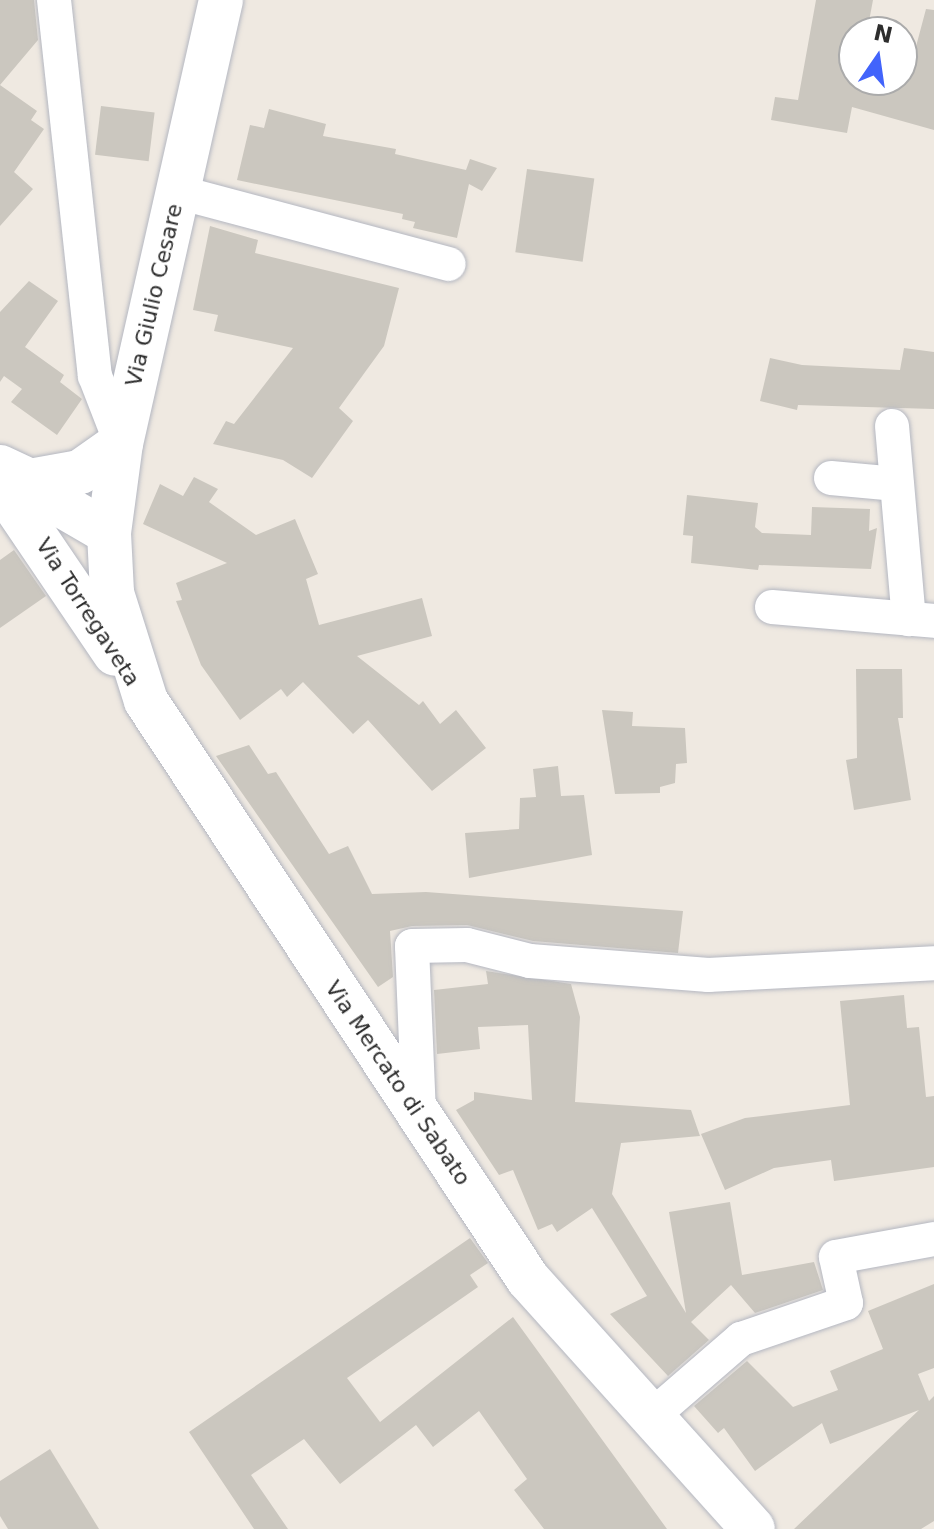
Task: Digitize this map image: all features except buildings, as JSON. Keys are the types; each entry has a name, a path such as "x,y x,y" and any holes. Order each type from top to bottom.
{"street":[{"path":"0,468 30,481 80,472 121,443 95,376 54,0"},
{"name":"Via Giulio Cesare","path":"112,593 109,533 121,443 221,0"},
{"path":"178,192 449,264"},
{"path":"772,607 922,620 897,484 892,426"},
{"name":"Via Torregaveta","path":"0,468 109,533 87,547 60,541 29,522"},
{"path":"831,478 897,484"},
{"name":"Via Torregaveta","path":"0,484 29,522 146,701"},
{"name":"Via Mercato di Sabato","path":"112,593 146,701 528,1279 753,1529"},
{"path":"419,1114 412,946 467,945 530,961 708,975 934,963"},
{"path":"652,1416 741,1339 846,1303 836,1257 934,1239"}]}
